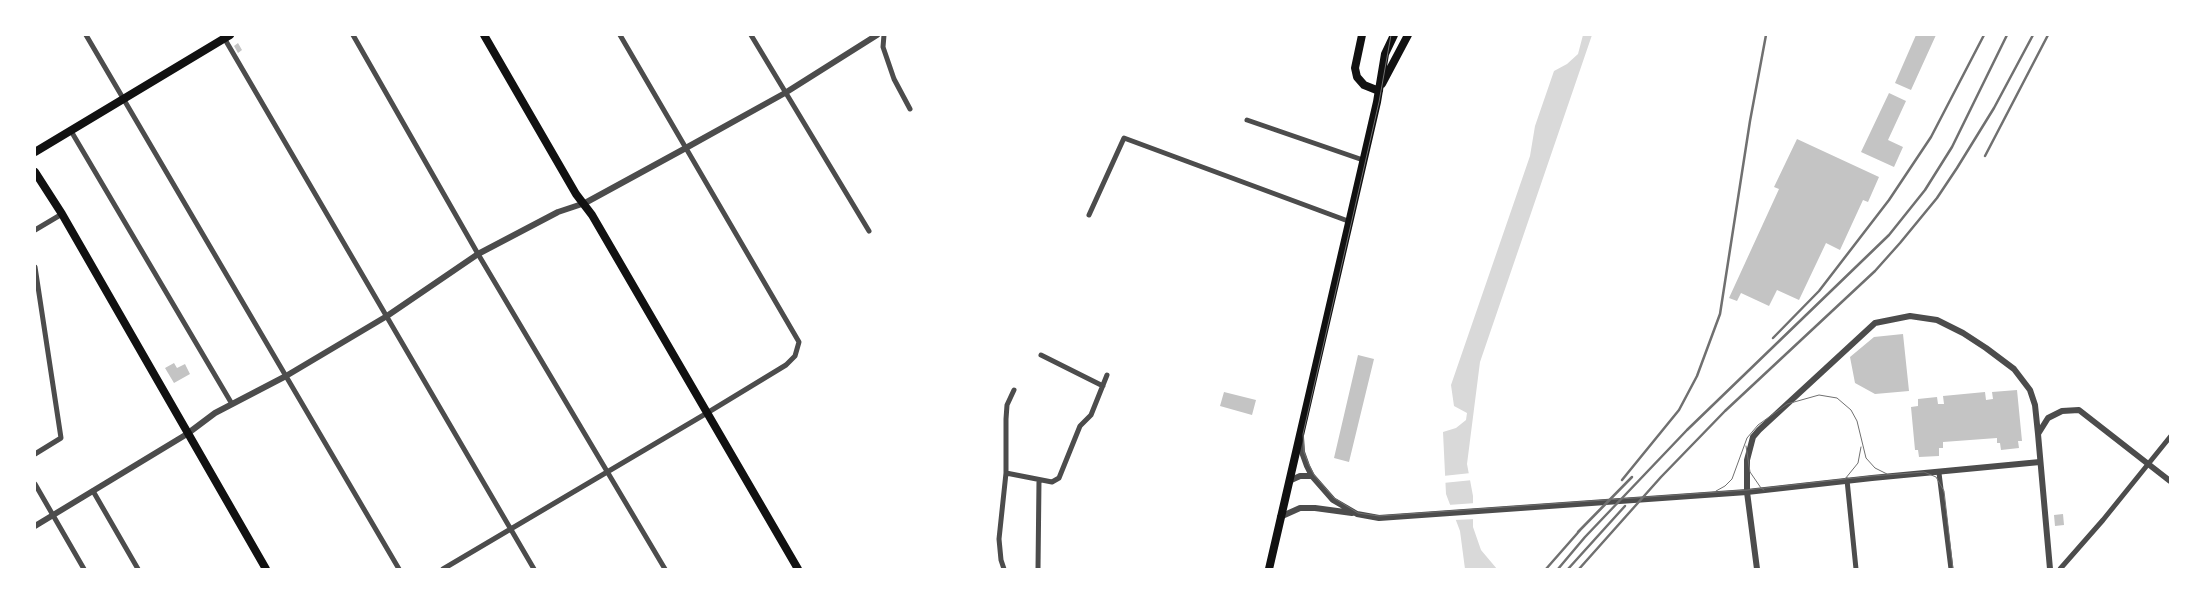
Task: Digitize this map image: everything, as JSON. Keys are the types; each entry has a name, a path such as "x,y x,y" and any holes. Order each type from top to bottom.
{"main road":[{"path":"484,35 798,569"},
{"path":"1362,35 1355,68 1360,82 1379,91"},
{"path":"1357,56 1366,35"},
{"path":"1269,569 1379,91 1385,54 1394,35"},
{"path":"1379,91 1408,35"},
{"path":"35,152 226,36"},
{"path":"35,172 62,214 266,569"}],"street":[{"path":"86,35 399,569"},
{"path":"353,35 478,254 666,569"},
{"path":"443,569 707,413 786,365 795,356 799,342 684,148 620,35"},
{"path":"751,35 869,231"},
{"path":"35,526 187,434 215,413 286,376 387,316 478,254 558,212 584,203 785,92 877,35"},
{"path":"884,35 883,47 894,79 910,109"},
{"path":"226,36 534,569"},
{"path":"1247,120 1363,160"},
{"path":"71,131 232,404"},
{"path":"1089,216 1124,138 1348,221"},
{"path":"35,230 62,214"},
{"path":"35,267 61,438 35,454"},
{"path":"1757,569 1747,492 1749,450 1759,430 1835,361 1869,326 1910,316 1937,320 1963,333 2014,369 2030,390 2035,405 2050,569"},
{"path":"1041,355 1102,386"},
{"path":"1006,473 1054,482 1059,478 1080,426 1091,415 1107,375"},
{"path":"1004,569 999,539 1006,473 1007,405 1014,390"},
{"path":"2038,434 2044,423 2052,416 2062,411 2079,410 2170,481"},
{"path":"1301,434 1302,452 1312,476 1333,500 1357,514"},
{"path":"2060,569 2170,437"},
{"path":"1280,517 1300,508 1322,509 1379,518 1706,495 2040,462"},
{"path":"1939,473 1951,569"},
{"path":"1289,481 1300,476 1312,476"},
{"path":"1038,569 1039,480"},
{"path":"1847,480 1856,569"},
{"path":"35,484 84,569"},
{"path":"92,491 138,569"}],"shaded area":[{"path":"1583,35 1592,35 1480,362 1467,464 1473,496 1473,527 1481,550 1497,569 1465,569 1460,531 1446,494 1443,432 1456,428 1466,420 1467,413 1454,406 1451,385 1530,156 1535,126 1554,71 1567,64 1578,54"}],"pier":[{"path":"1471,473 1473,480 1443,483 1443,476"},
{"path":"1476,503 1476,519 1454,520 1448,505"}],"building":[{"path":"1916,35 1936,35 1911,90 1895,83"},
{"path":"238,43 242,50 238,53 234,46"},
{"path":"1889,93 1906,101 1888,140 1903,147 1894,167 1861,152"},
{"path":"1797,139 1879,177 1868,202 1863,200 1840,250 1826,243 1799,300 1777,290 1769,306 1741,293 1737,301 1729,298 1779,189 1774,187"},
{"path":"1903,334 1909,391 1875,394 1855,383 1850,357 1874,337"},
{"path":"1358,355 1374,359 1349,462 1334,458"},
{"path":"174,363 177,368 185,364 190,374 174,383 165,368"},
{"path":"2017,390 2022,441 2018,441 2019,448 2001,450 2000,443 1997,443 1997,438 1943,442 1943,448 1939,448 1939,456 1919,457 1918,450 1915,450 1911,407 1918,406 1918,399 1937,397 1938,404 1944,404 1943,396 1985,392 1986,400 1993,399 1992,392"},
{"path":"1224,392 1256,400 1252,415 1220,406"},
{"path":"2063,514 2064,525 2055,526 2054,515"}],"tram line":[{"path":"1391,35 1379,102 1303,434 1304,452 1309,465 1314,475 1334,498 1358,513 1379,516 1747,490 1924,472 1936,477 1944,491 1953,569"},
{"path":"1716,491 1732,479 1747,438 1758,425 1787,404 1819,395 1837,398 1851,410 1857,421 1866,458 1875,468 1887,474"},
{"path":"1746,446 1750,472 1764,490"},
{"path":"1845,479 1858,463 1861,447"}],"railway":[{"path":"1622,480 1679,410 1697,376 1720,314 1750,121 1766,35"},
{"path":"1773,338 1819,291 1889,200 1931,137 1984,35"},
{"path":"1558,569 1585,537 1687,430 1889,235 1925,190 1952,147 2007,35"},
{"path":"1579,569 1661,477 1725,411 1875,271 1900,243 1937,198 1957,168 1994,108 2033,35"},
{"path":"1985,156 2048,35"},
{"path":"1578,532 1632,477"},
{"path":"1568,569 1625,506"},
{"path":"1546,569 1582,528"}]}
